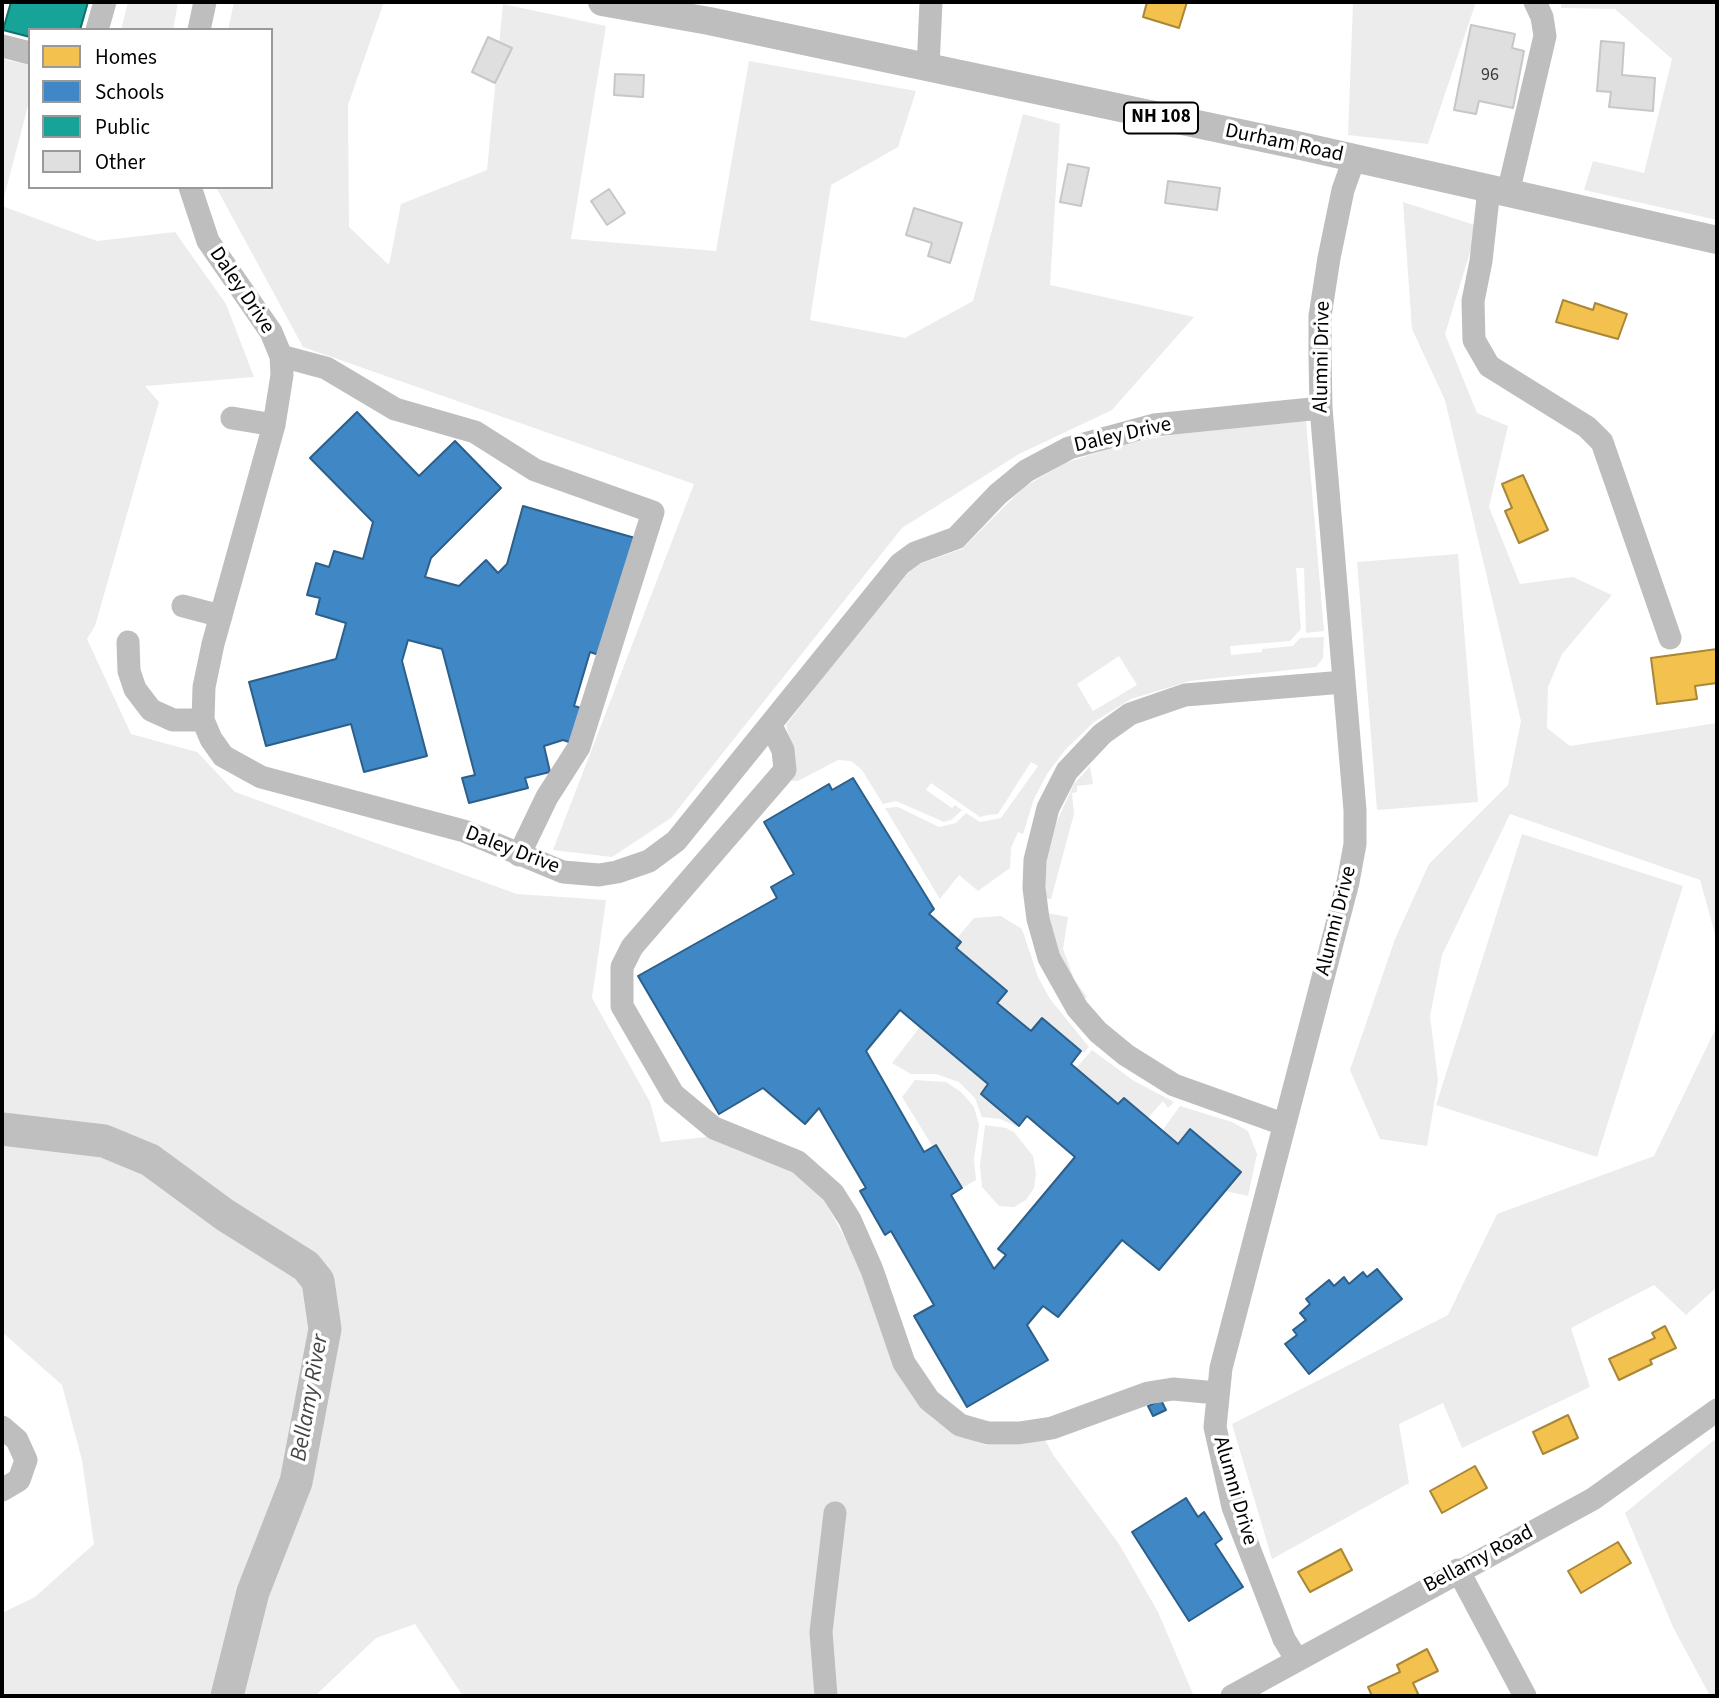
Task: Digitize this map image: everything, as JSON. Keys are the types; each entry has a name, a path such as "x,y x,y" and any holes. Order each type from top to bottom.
{"main road":[{"name":"Durham Road","path":"603,2 675,6 928,68 1717,240"}],"street":[{"path":"98,28 105,2"},
{"path":"199,28 205,2"},
{"path":"928,68 931,2"},
{"path":"1535,2 1542,17 1545,36 1499,191 1473,301 1474,340 1489,366 1587,427 1602,442 1670,638"},
{"path":"2,46 28,52"},
{"name":"Alumni Drive","path":"1297,1660 1284,1639 1233,1507 1216,1427 1217,1393 1353,853 1355,810 1321,408 1320,316 1342,190 1354,159"},
{"name":"Daley Drive","path":"191,189 208,241 223,267 258,311 281,356 282,388 274,425 220,616 204,687 203,720 211,739 223,756 261,777 464,831 545,866 580,874 617,872 649,860 681,835 900,564 915,553 956,538 1004,488 1047,458 1092,439 1154,425 1321,408"},
{"path":"281,356 326,369 395,409 474,432 535,470 653,512 579,747 547,797 519,855"},
{"path":"232,418 274,425"},
{"path":"183,606 220,616"},
{"path":"128,642 129,671 135,689 151,710 173,720 203,720"},
{"path":"1283,1124 1174,1085 1138,1063 1098,1032 1071,1000 1049,958 1038,919 1034,888 1035,860 1048,808 1067,771 1102,734 1130,715 1185,695 1343,682"},
{"path":"771,726 783,750 785,770 626,957 619,993 631,1024 673,1094 714,1128 792,1158 833,1193 850,1220 872,1270 904,1363 929,1400 948,1419 988,1433 1036,1431 1148,1393 1173,1389 1217,1393"},
{"name":"Bellamy Road","path":"1232,1696 1458,1570 1593,1499 1717,1410"},
{"path":"2,1427 17,1440 26,1460 19,1480 2,1490"},
{"path":"826,1696 821,1632 835,1513"},
{"path":"1458,1570 1525,1696"}],"shaded area":[{"path":"128,2 178,2 173,28 122,28"},
{"path":"234,2 384,2 348,105 349,227 389,265 401,204 487,170 503,4 606,26 571,239 716,251 749,61 916,91 898,147 831,185 810,320 905,338 973,301 1023,114 1060,124 1050,285 1194,317 1112,410 1019,454 902,528 671,818 612,857 553,850 694,484 303,347 217,189 273,189 273,28 228,28"},
{"path":"1353,2 1476,2 1428,144 1348,135"},
{"path":"1561,2 1717,2 1717,220 1584,190 1593,161 1644,173 1672,59 1615,9 1561,8"},
{"path":"2,59 28,65 28,106 2,205"},
{"path":"1403,202 1478,226 1445,334 1477,413 1508,426 1489,507 1520,584 1573,577 1612,595 1562,654 1548,687 1547,728 1570,746 1717,723 1717,941 1700,880 1510,814 1442,955 1430,1016 1438,1080 1427,1146 1380,1139 1350,1070 1395,939 1429,864 1508,785 1521,721 1445,400 1412,329"},
{"path":"2,206 97,241 175,232 226,304 254,377 145,386 159,402 95,626 87,639 131,734 197,752 235,792 517,894 606,900 592,998 650,1102 661,1142 715,1136 785,1166 823,1198 865,1275 890,1354 932,1418 958,1435 986,1445 1018,1445 1045,1440 1119,1544 1158,1612 1193,1694 463,1696 415,1624 376,1638 315,1696 2,1696 2,1613 35,1597 94,1544 82,1460 62,1385 2,1332"},
{"path":"1306,421 1324,631 1306,633 1304,568 1296,568 1301,629 1290,641 1230,646 1231,655 1293,646 1300,638 1324,637 1323,658 1316,667 1190,681 1131,699 1094,722 1065,750 1047,774 1034,799 1023,834 1018,832 1011,848 1010,868 978,891 959,875 940,899 885,808 898,807 939,827 956,823 966,813 980,822 1001,818 1038,766 1031,762 998,814 980,817 931,783 926,790 952,808 955,805 962,810 951,820 944,822 896,801 883,804 862,770 851,761 838,760 798,781 792,781 795,761 786,725 842,652 914,566 962,549 1024,487 1065,463 1125,444 1171,435","holes":["1119,656 1137,685 1093,711 1077,684"]},
{"path":"1458,554 1478,802 1377,810 1357,562"},
{"path":"1090,766 1093,784 1077,786 1077,792 1072,793 1074,814 1051,899 1046,899 1046,857 1052,832 1074,784"},
{"path":"1522,834 1683,886 1597,1157 1436,1105"},
{"path":"1047,913 1068,917 1063,949 1074,979 1087,997 1083,1000 1057,951"},
{"path":"1001,916 1022,929 1038,977 1050,999 1089,1047 1084,1053 1042,1019 1031,1031 997,1003 1007,990 956,948 961,942 957,938 974,918"},
{"path":"1717,1026 1717,1287 1686,1315 1654,1285 1571,1328 1590,1387 1462,1448 1443,1403 1399,1424 1409,1483 1272,1559 1232,1424 1448,1315 1497,1214 1654,1156"},
{"path":"920,1027 988,1084 981,1094 1018,1127 1000,1119 982,1117 975,1098 959,1082 936,1074 911,1074 892,1063"},
{"path":"1092,1050 1134,1081 1174,1102 1168,1108 1163,1101 1148,1118 1124,1098 1118,1104 1076,1068"},
{"path":"915,1080 946,1082 961,1092 974,1107 979,1125 974,1159 976,1180 962,1188 937,1145 933,1147 902,1097"},
{"path":"1180,1106 1232,1122 1248,1131 1257,1154 1248,1196 1225,1191 1241,1172 1191,1129 1178,1144 1162,1131"},
{"path":"985,1125 1014,1132 1033,1156 1036,1174 1034,1188 1026,1200 1014,1207 999,1206 982,1187 980,1166"},
{"path":"1714,1440 1717,1443 1717,1696 1710,1696 1673,1627 1625,1513"}],"building: Homes":[{"path":"1147,2 1187,2 1179,28 1143,17"},
{"path":"1563,300 1593,310 1595,303 1627,314 1618,339 1556,322"},
{"path":"1523,475 1548,530 1519,543 1505,511 1512,508 1502,484"},
{"path":"1717,649 1717,683 1695,686 1697,699 1657,704 1651,658"},
{"path":"1665,1326 1676,1348 1650,1360 1652,1364 1619,1380 1609,1359 1655,1338 1652,1333"},
{"path":"1568,1415 1578,1438 1543,1454 1533,1432"},
{"path":"1475,1466 1487,1488 1442,1513 1430,1491"},
{"path":"1618,1542 1631,1563 1581,1593 1568,1571"},
{"path":"1341,1549 1352,1570 1310,1592 1298,1572"},
{"path":"1427,1649 1438,1671 1413,1683 1419,1696 1372,1696 1368,1687 1400,1672 1397,1665"}],"building: Schools":[{"path":"357,412 419,476 455,441 501,488 431,558 425,577 459,586 486,560 498,573 507,564 523,506 635,538 602,656 590,652 574,706 585,709 575,744 563,740 544,746 550,772 525,778 528,788 469,803 462,778 475,775 442,649 408,640 402,661 427,756 364,772 351,724 266,746 249,682 336,659 346,623 316,614 320,598 307,595 316,563 329,567 334,551 363,559 373,522 310,458"},
{"path":"853,778 934,909 929,914 961,942 956,948 1007,991 997,1003 1031,1031 1042,1018 1081,1051 1071,1064 1118,1104 1124,1098 1178,1144 1190,1129 1241,1172 1159,1270 1122,1240 1058,1317 1043,1306 1027,1325 1048,1360 967,1407 914,1316 934,1305 891,1231 885,1235 860,1191 866,1188 819,1108 805,1124 763,1088 719,1114 638,976 777,898 771,887 794,874 764,822 829,784 832,790","holes":["900,1010 988,1084 981,1094 1019,1126 1027,1116 1075,1157 998,1249 1006,1255 994,1269 951,1195 962,1188 936,1145 924,1152 866,1051"]},
{"path":"1377,1269 1402,1299 1309,1374 1285,1344 1297,1335 1293,1330 1306,1320 1300,1313 1310,1304 1306,1299 1329,1280 1334,1286 1344,1277 1349,1284 1363,1272 1367,1277"},
{"path":"1161,1400 1166,1410 1153,1416 1148,1406"},
{"path":"1186,1498 1198,1517 1204,1512 1222,1539 1215,1544 1243,1587 1189,1621 1132,1532"}],"building: Public":[{"path":"11,2 88,2 81,28 28,28 28,36 3,30"}],"building: Other":[{"path":"1471,25 1515,34 1512,48 1524,51 1513,108 1479,101 1476,114 1454,110"},
{"path":"488,37 512,48 495,83 472,72"},
{"path":"1601,41 1624,43 1622,75 1655,78 1653,111 1609,107 1611,92 1597,91"},
{"path":"615,74 644,75 643,97 614,95"},
{"path":"1068,164 1089,168 1081,206 1060,202"},
{"path":"1168,181 1220,188 1217,210 1165,203"},
{"path":"609,189 625,213 607,225 591,201"},
{"path":"914,208 962,223 950,263 928,256 932,243 906,235"}],"waterway":[{"name":"Bellamy River","path":"2,1129 104,1141 150,1160 225,1215 306,1266 318,1281 325,1329 296,1482 253,1592 227,1696"}]}
